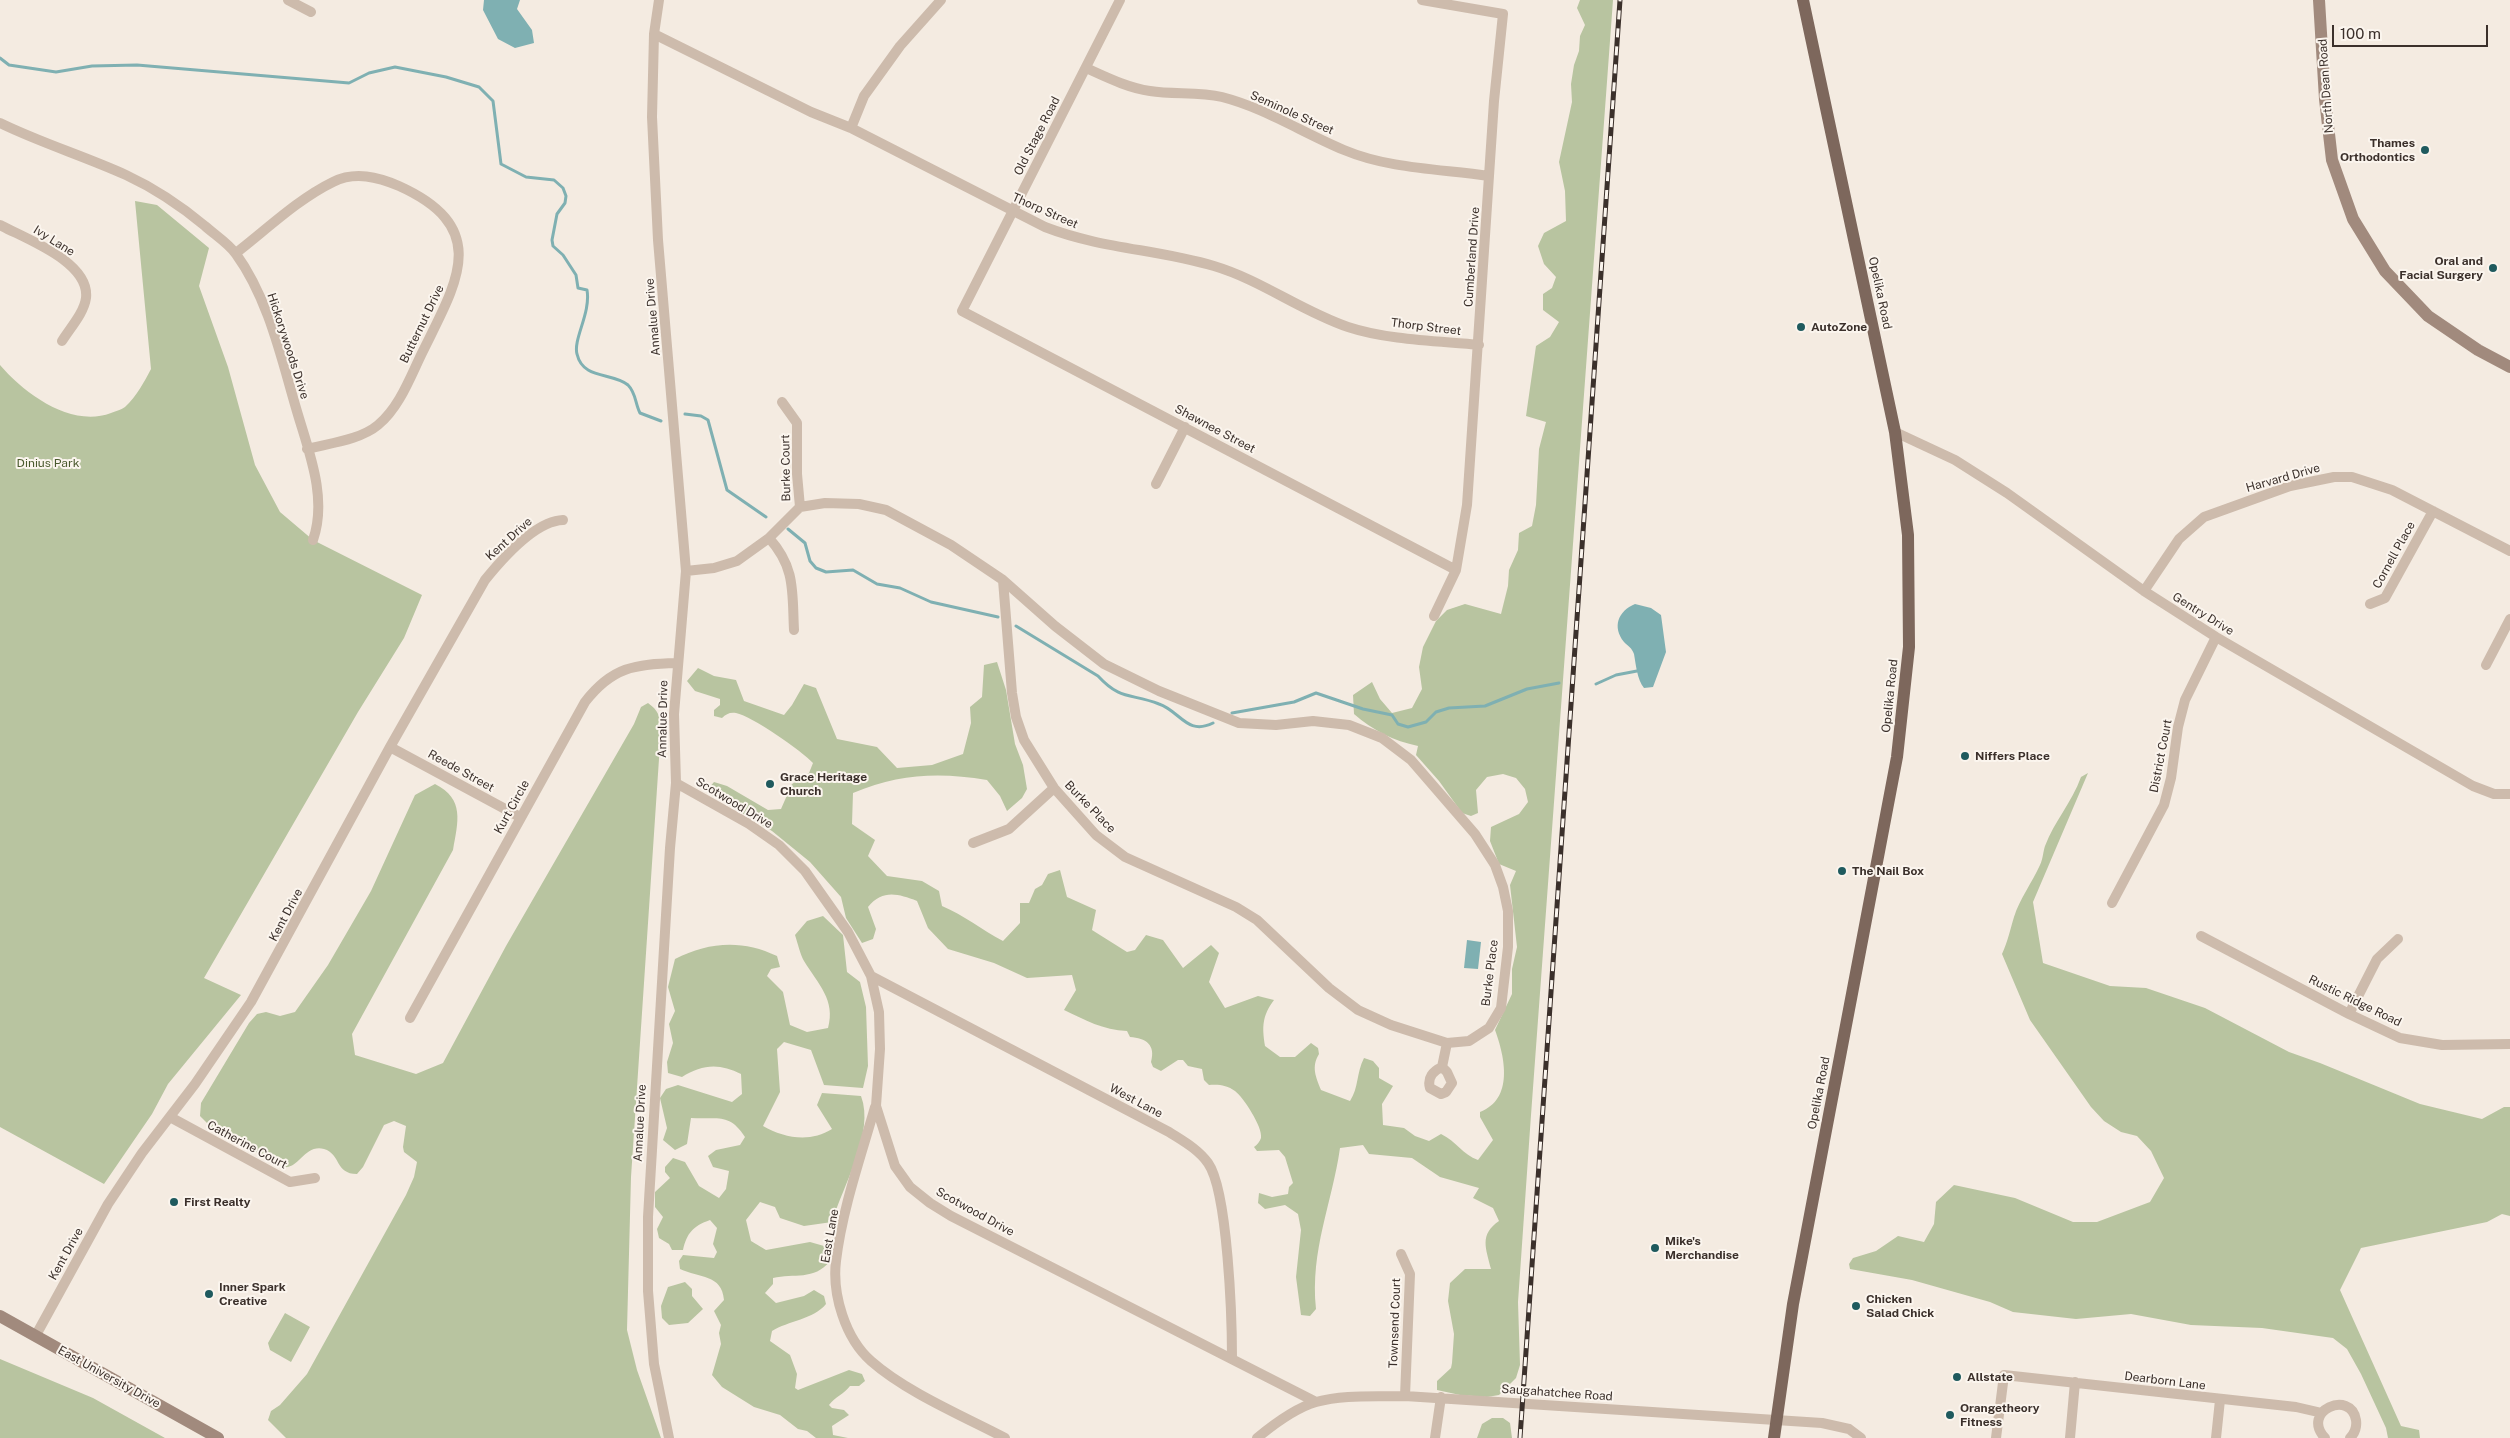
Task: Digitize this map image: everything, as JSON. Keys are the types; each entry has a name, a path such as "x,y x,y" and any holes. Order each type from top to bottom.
{"main road":[{"name":"Opelika Road","path":"1774,1438 1793,1304 1879,859 1904,702 1909,647 1910,591 1907,527 1895,432 1803,0"}],"street":[{"path":"288,0 311,12"},
{"name":"Annalue Drive","path":"659,0 654,34 652,117 658,240 686,571 678,664 673,751 676,783 669,857 648,1217 648,1291 654,1364 668,1438"},
{"path":"851,128 864,96 900,46 941,0"},
{"name":"Old Stage Road","path":"962,311 1120,0"},
{"name":"Cumberland Drive","path":"1422,0 1504,14 1494,100 1467,504 1456,570 1434,616"},
{"name":"North Dean Road","path":"2320,0 2325,99 2332,160 2353,219 2385,271 2428,316 2478,350 2510,367"},
{"name":"Thorp Street","path":"654,34 811,112 851,128 1045,227 1085,241 1214,266 1237,274 1314,313 1348,327 1372,333 1479,345"},
{"name":"Seminole Street","path":"1086,68 1125,85 1148,91 1221,97 1244,104 1344,150 1379,162 1490,176"},
{"name":"Hickorywoods Drive","path":"0,123 23,135 126,175 159,193 190,214 236,253 260,298 284,367 307,449 319,499 318,526 313,540"},
{"name":"Butternut Drive","path":"236,253 304,201 334,181 356,176 379,178 401,187 441,213 454,231 460,265 454,289 405,388 386,419 356,437 307,449"},
{"name":"Ivy Lane","path":"0,225 57,255 79,272 86,285 86,299 82,312 62,341"},
{"name":"Shawnee Street","path":"962,311 1456,570"},
{"name":"Burke Court","path":"782,402 797,423 799,438 797,474 800,508"},
{"path":"1156,484 1185,427"},
{"name":"Gentry Drive","path":"1895,432 1955,460 2007,493 2144,591 2216,637 2473,786 2494,794 2510,794"},
{"name":"Harvard Drive","path":"2144,591 2179,539 2204,517 2290,486 2334,477 2352,477 2392,490 2510,551"},
{"name":"Burke Place","path":"800,508 825,502 859,504 886,510 943,541 1003,580 1055,626 1104,664 1159,691 1239,723 1276,725 1312,721 1349,725 1382,738 1411,760 1475,834 1495,865 1503,887 1508,911 1508,947 1501,1008 1496,1018 1480,1036 1447,1044 1392,1025 1348,1003 1257,920 1236,908 1125,857 1096,835 1054,788 1024,740 1016,717 1012,693 1003,580"},
{"path":"686,571 714,568 737,561 769,538 800,508"},
{"name":"Cornell Place","path":"2370,604 2385,598 2433,511"},
{"name":"Kent Drive","path":"36,1336 108,1204 251,1002 390,747 485,580 501,560 546,524 563,520"},
{"path":"769,538 782,552 787,563 792,587 794,630"},
{"path":"2486,665 2510,619"},
{"name":"District Court","path":"2112,903 2164,805 2171,778 2178,727 2186,700 2216,637"},
{"name":"Kurt Circle","path":"410,1018 585,702 607,678 630,667 653,664 678,664"},
{"name":"Reede Street","path":"390,747 520,817"},
{"name":"Scotwood Drive","path":"676,783 749,824 779,845 805,871 848,932 871,976 879,1012 880,1049 876,1106 895,1166 910,1187 930,1203 1316,1402"},
{"path":"973,843 1010,829 1054,788"},
{"name":"Rustic Ridge Road","path":"2201,936 2349,1014 2400,1038 2442,1045 2510,1044"},
{"path":"2349,1014 2377,959 2398,939"},
{"name":"West Lane","path":"871,976 1191,1145 1208,1163 1218,1186 1225,1234 1232,1358"},
{"path":"1442,1067 1447,1044"},
{"name":"East Lane","path":"876,1106 851,1191 836,1261 837,1297 848,1331 869,1360 898,1381 1005,1438"},
{"name":"Catherine Court","path":"170,1117 290,1182 315,1178"},
{"name":"Townsend Court","path":"1401,1254 1410,1274 1405,1396"},
{"name":"East University Drive","path":"0,1316 218,1438"},
{"name":"Dearborn Lane","path":"1996,1438 2004,1375 2296,1407 2322,1412 2326,1408 2337,1404 2343,1405 2352,1412 2357,1422 2350,1438"},
{"path":"2070,1438 2075,1382"},
{"name":"Saugahatchee Road","path":"1258,1438 1281,1420 1316,1402 1342,1398 1405,1396 1822,1423 1849,1429 1861,1438"},
{"path":"1434,1438 1441,1397"},
{"path":"2216,1438 2220,1400"},
{"path":"2322,1412 2319,1425 2326,1438"}],"green space":[{"path":"1580,0 1613,0 1518,1302 1520,1365 1516,1378 1499,1395 1487,1397 1460,1395 1437,1390 1437,1381 1451,1368 1452,1363 1454,1334 1448,1301 1450,1283 1465,1269 1491,1269 1486,1248 1486,1237 1493,1226 1499,1221 1493,1208 1473,1198 1479,1188 1440,1177 1412,1158 1369,1154 1363,1145 1340,1148 1316,1267 1316,1309 1310,1316 1301,1315 1296,1277 1301,1230 1298,1214 1285,1205 1265,1209 1258,1203 1259,1193 1272,1197 1288,1194 1289,1187 1293,1183 1285,1157 1279,1150 1257,1151 1254,1147 1261,1139 1261,1133 1252,1113 1238,1094 1226,1086 1209,1085 1204,1080 1202,1069 1188,1066 1183,1060 1178,1060 1161,1071 1153,1067 1151,1047 1145,1041 1130,1037 1127,1031 1102,1027 1064,1010 1076,990 1072,975 1027,978 994,963 948,949 928,928 917,901 897,895 879,897 868,907 876,929 873,939 862,943 846,918 841,897 810,862 772,831 712,795 708,789 714,782 727,786 768,810 781,809 792,784 809,773 813,763 799,751 753,720 734,713 725,715 722,718 714,716 714,710 720,705 720,699 695,691 687,681 698,668 714,676 736,680 744,701 784,715 804,684 816,688 837,739 877,747 897,768 932,765 963,754 971,723 970,707 982,697 984,665 997,662 1006,690 1015,744 1023,765 1027,789 1022,798 1007,811 1000,796 987,780 969,777 919,776 903,778 853,793 852,824 875,840 868,856 887,876 922,881 939,891 942,906 1003,941 1020,923 1020,903 1029,903 1035,889 1042,885 1048,874 1060,870 1067,897 1096,910 1092,930 1127,952 1135,950 1146,935 1163,940 1183,968 1211,945 1219,953 1209,982 1225,1008 1258,996 1274,1000 1267,1011 1264,1022 1265,1046 1280,1057 1295,1057 1311,1043 1318,1048 1319,1054 1315,1068 1321,1090 1350,1101 1355,1091 1364,1058 1373,1061 1379,1068 1379,1078 1393,1086 1382,1104 1383,1125 1404,1128 1415,1136 1429,1141 1441,1134 1468,1155 1478,1160 1493,1140 1480,1117 1480,1112 1491,1106 1498,1098 1502,1087 1504,1064 1495,1030 1512,994 1512,969 1517,947 1510,885 1516,871 1499,864 1490,841 1491,827 1519,814 1528,802 1525,789 1516,778 1503,774 1487,777 1476,790 1478,813 1471,816 1462,813 1439,781 1416,755 1418,746 1392,738 1361,720 1354,714 1353,695 1372,682 1380,699 1392,713 1412,708 1422,689 1419,667 1423,647 1436,621 1447,610 1465,604 1501,614 1508,586 1509,570 1518,550 1519,533 1532,526 1536,505 1539,449 1546,422 1526,416 1536,346 1550,337 1559,322 1543,310 1543,294 1552,288 1556,277 1544,264 1538,246 1544,233 1566,221 1565,191 1559,162 1572,102 1571,84 1574,65 1579,51 1580,36 1585,25 1577,8"},
{"name":"Dinius Park","path":"135,201 157,205 209,248 199,286 228,367 255,465 280,512 313,540 422,595 404,638 358,712 204,978 241,995 168,1084 152,1114 104,1184 0,1127 0,365 22,387 50,406 80,416 96,416 111,413 125,407 133,398 151,369"},
{"path":"648,703 658,714 661,729 631,1177 627,1330 637,1370 661,1438 286,1438 268,1420 271,1411 280,1405 307,1374 406,1195 414,1177 417,1162 404,1152 406,1126 394,1121 384,1125 363,1167 357,1174 345,1171 333,1155 324,1149 317,1148 306,1153 293,1165 283,1167 211,1127 200,1116 201,1103 249,1023 257,1014 266,1012 280,1016 295,1012 328,965 371,891 415,795 435,784 445,790 455,804 457,830 453,850 352,1034 355,1055 416,1074 443,1063 506,946 634,724 641,707"},
{"path":"2088,773 2033,902 2043,963 2110,986 2146,988 2205,1008 2289,1052 2420,1104 2482,1119 2504,1107 2510,1107 2510,1216 2502,1214 2487,1222 2361,1248 2340,1290 2401,1426 2419,1430 2420,1438 2388,1438 2386,1428 2361,1374 2347,1349 2333,1338 2262,1328 2191,1325 2131,1314 2076,1319 2013,1312 1990,1302 1912,1280 1850,1269 1849,1264 1853,1258 1876,1251 1898,1236 1924,1242 1934,1224 1936,1202 1954,1185 2015,1198 2073,1222 2097,1222 2150,1202 2164,1178 2151,1151 2137,1136 2121,1132 2104,1121 2091,1107 2030,1020 2002,954 2014,917 2040,865 2049,837 2081,777"},
{"path":"823,916 843,935 847,972 860,982 866,1007 868,1066 863,1088 824,1085 811,1050 784,1042 777,1049 780,1092 763,1126 788,1136 815,1136 832,1129 817,1105 822,1093 861,1096 864,1126 861,1142 832,1222 804,1226 780,1218 775,1207 760,1202 746,1220 751,1241 766,1250 810,1242 824,1246 830,1261 824,1267 810,1274 773,1278 773,1284 765,1293 776,1303 804,1296 814,1290 824,1296 826,1304 815,1313 772,1331 770,1341 790,1355 797,1374 795,1388 798,1390 849,1370 862,1374 865,1381 859,1386 850,1386 829,1405 832,1408 844,1410 849,1415 832,1426 833,1435 848,1438 816,1438 807,1431 798,1429 780,1415 754,1407 722,1387 712,1375 721,1344 719,1333 721,1325 714,1311 724,1300 722,1292 719,1285 714,1281 680,1269 679,1261 683,1255 714,1258 717,1252 713,1244 717,1228 710,1220 704,1222 689,1235 683,1250 672,1250 669,1244 659,1238 657,1229 663,1217 655,1207 655,1192 670,1178 665,1172 665,1167 673,1158 685,1162 699,1186 719,1198 726,1189 729,1171 713,1167 708,1156 716,1150 740,1145 745,1137 739,1129 728,1121 715,1118 691,1118 687,1144 675,1150 663,1140 667,1128 660,1098 666,1089 678,1085 732,1102 742,1094 741,1074 726,1068 704,1067 682,1077 668,1073 667,1062 673,1043 669,1024 675,1011 668,987 675,959 700,949 725,945 751,947 777,956 780,967 771,969 767,976 783,992 790,1025 807,1032 828,1028 830,1009 828,1001 803,958 795,935 807,921"},
{"path":"685,1282 692,1289 692,1296 703,1309 688,1323 669,1325 662,1318 661,1306 668,1287"},
{"path":"285,1313 310,1327 291,1362 270,1350 268,1343"},
{"path":"0,1359 93,1398 165,1438 0,1438"},
{"path":"1492,1418 1503,1418 1510,1423 1512,1438 1477,1438 1482,1424"}],"water":[{"path":"484,0 520,0 517,9 532,30 534,43 515,48 498,39 483,10"},
{"path":"1635,604 1651,608 1661,615 1666,652 1653,687 1644,688 1637,672 1634,654 1618,631 1621,615"},
{"path":"1467,940 1481,942 1478,969 1464,968"}],"waterway":[{"path":"0,58 9,65 56,72 92,66 137,65 349,83 369,73 395,67 446,77 479,87 493,101 501,164 526,177 554,180 563,188 566,196 565,203 557,214 552,240 553,246 563,255 576,275 578,288 587,290 587,308 576,348 580,362 592,372 614,378 628,385 633,391 640,413 661,421"},
{"path":"685,414 701,416 708,420 727,490 766,517"},
{"path":"788,529 805,543 810,561 816,568 826,572 853,570 877,584 900,588 931,602 998,617"},
{"path":"1016,626 1098,676 1120,693 1166,707 1190,725 1204,726 1213,723"},
{"path":"1596,684 1616,675 1637,671"},
{"path":"1232,713 1294,702 1316,693 1363,709 1392,715 1398,724 1408,727 1426,722 1436,712 1449,708 1485,706 1527,689 1559,683"}],"railway":[{"path":"1520,1438 1620,0"}],"place":[{"name":"Thames Orthodontics","path":"2425,150"},
{"name":"Oral and Facial Surgery","path":"2493,268"},
{"name":"AutoZone","path":"1801,327"},
{"name":"Niffers Place","path":"1965,756"},
{"name":"Grace Heritage Church","path":"770,784"},
{"name":"The Nail Box","path":"1842,871"},
{"name":"First Realty","path":"174,1202"},
{"name":"Mike's Merchandise","path":"1655,1248"},
{"name":"Inner Spark Creative","path":"209,1294"},
{"name":"Chicken Salad Chick","path":"1856,1306"},
{"name":"Allstate","path":"1957,1377"},
{"name":"Orangetheory Fitness","path":"1950,1415"}]}
